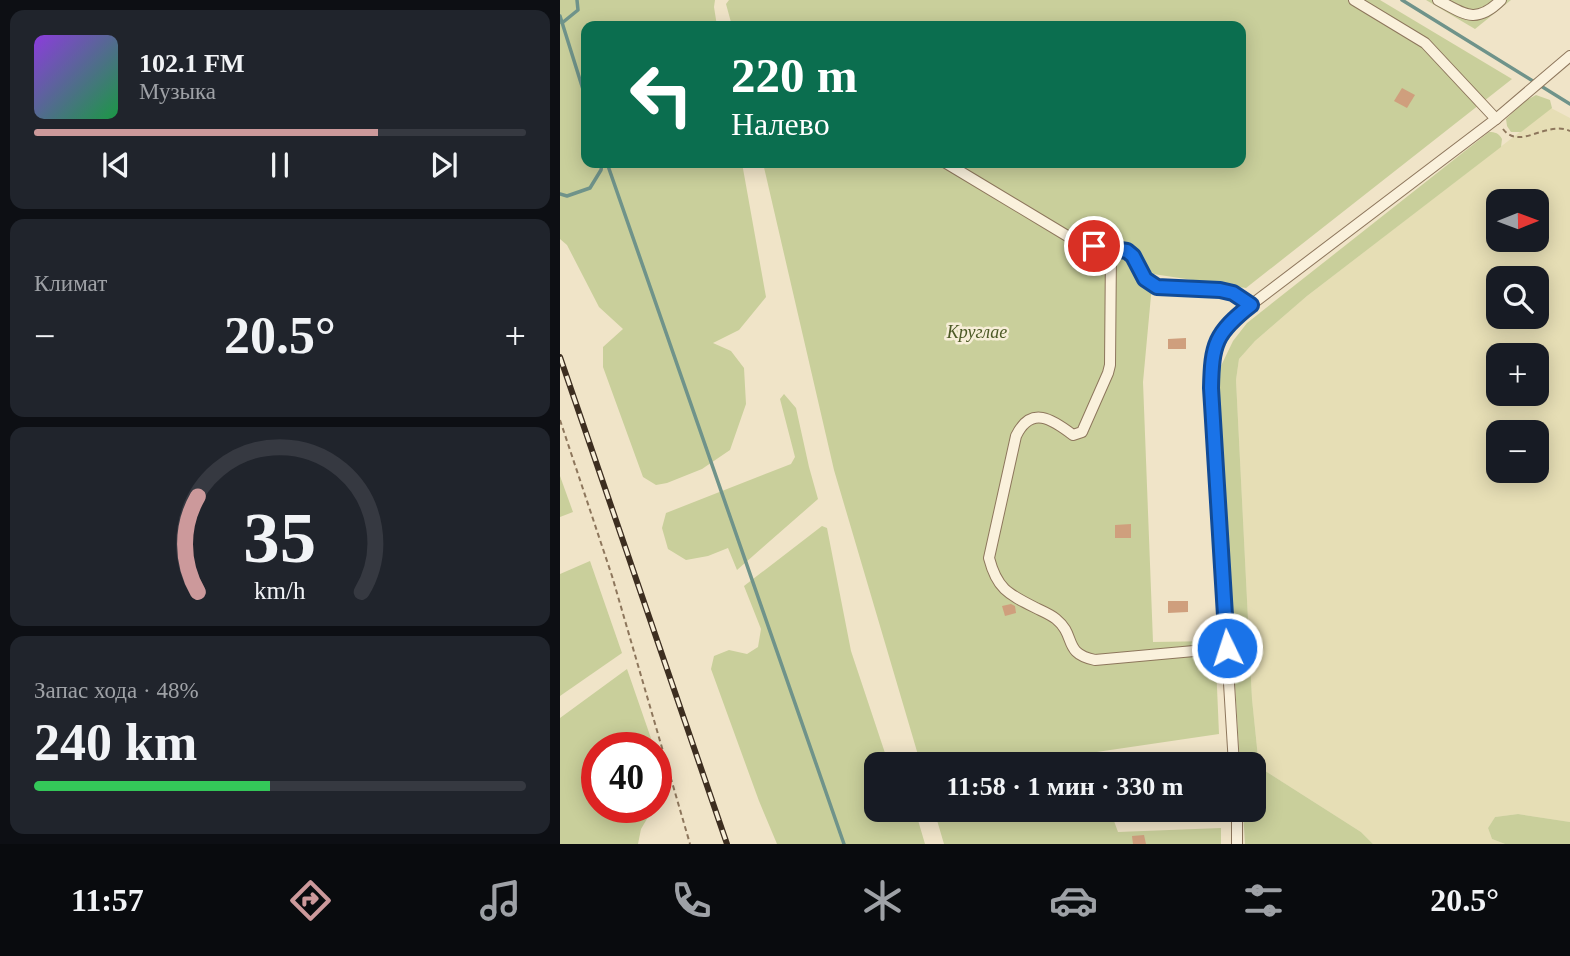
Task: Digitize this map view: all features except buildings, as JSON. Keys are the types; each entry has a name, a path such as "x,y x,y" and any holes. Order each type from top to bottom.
{"street":[{"path":"1354,0 1425,43 1496,119"},
{"path":"1438,0 1460,12 1478,16 1501,0"},
{"path":"1233,752 1211,388 1212,360 1223,330 1235,317 1496,119 1570,56"},
{"path":"954,168 1074,240 1127,251 1133,256 1145,279 1157,287 1220,290 1233,293 1251,305"},
{"path":"1111,249 1108,373 1082,432 1073,435 1054,421 1042,418 1029,419 1022,424 1016,436 989,558 993,573 1003,590 1054,617 1067,630 1072,649 1083,657 1095,660 1227,648"},
{"path":"1237,822 1237,844"}],"path":[{"path":"1496,119 1508,135 1516,137 1554,128 1570,131"},
{"path":"560,420 612,576 690,844"}],"shaded area":[{"path":"1551,108 1570,118 1570,822 1518,814 1495,817 1488,828 1492,839 1505,844 1373,844 1361,832 1266,771 1266,752 1257,752 1252,699 1236,380 1239,359 1255,341 1307,296"}],"green space":[{"path":"560,0 715,0 716,21 581,21 581,168 743,168 766,297 739,330 713,343 731,351 744,368 746,404 730,450 702,469 667,483 656,485 643,477 603,367 603,347 623,329 599,307 567,245 560,239"},
{"name":"Круглае","path":"729,0 1380,0 1512,79 1246,288 1153,274 1143,382 1153,642 1215,641 1219,734 1097,752 917,752 834,470 764,168 1246,168 1246,21 731,21 726,4"},
{"path":"1426,0 1511,0 1475,29"},
{"path":"1536,95 1550,100 1552,108 1521,132 1511,132 1506,119 1525,101"},
{"path":"1489,132 1500,135 1501,147 1307,296 1255,341 1239,359 1236,380 1252,699 1257,752 1239,752 1217,391 1220,368 1233,341 1247,323"},
{"path":"784,394 796,408 818,499 737,570 728,548 708,556 686,560 668,549 662,528 666,513 791,464 795,457 780,399"},
{"path":"560,476 573,512 560,517"},
{"path":"822,526 827,528 851,651 885,752 864,752 864,822 919,822 925,844 777,844 711,669 714,656 729,650 747,654 758,647 761,629 744,586"},
{"path":"590,561 622,653 560,696 560,574"},
{"path":"627,669 649,732 581,732 581,823 645,823 638,844 560,844 560,718"},
{"path":"1266,771 1361,832 1373,844 1245,844 1244,822 1266,822"},
{"path":"1518,814 1570,822 1570,844 1505,844 1492,839 1488,828 1495,817"},
{"path":"938,822 1114,822 1118,832 1221,828 1221,844 944,844"}],"waterway":[{"path":"562,23 578,10 577,0"},
{"path":"1402,0 1570,104"},
{"path":"560,16 581,83"},
{"path":"560,194 567,196 590,188 601,168"},
{"path":"609,168 844,844"}],"railway":[{"path":"560,357 727,844"}],"route":[{"path":"1094,246 1127,251 1133,256 1145,279 1157,287 1220,290 1233,293 1251,305 1223,330 1212,360 1211,388 1227,648"}]}
